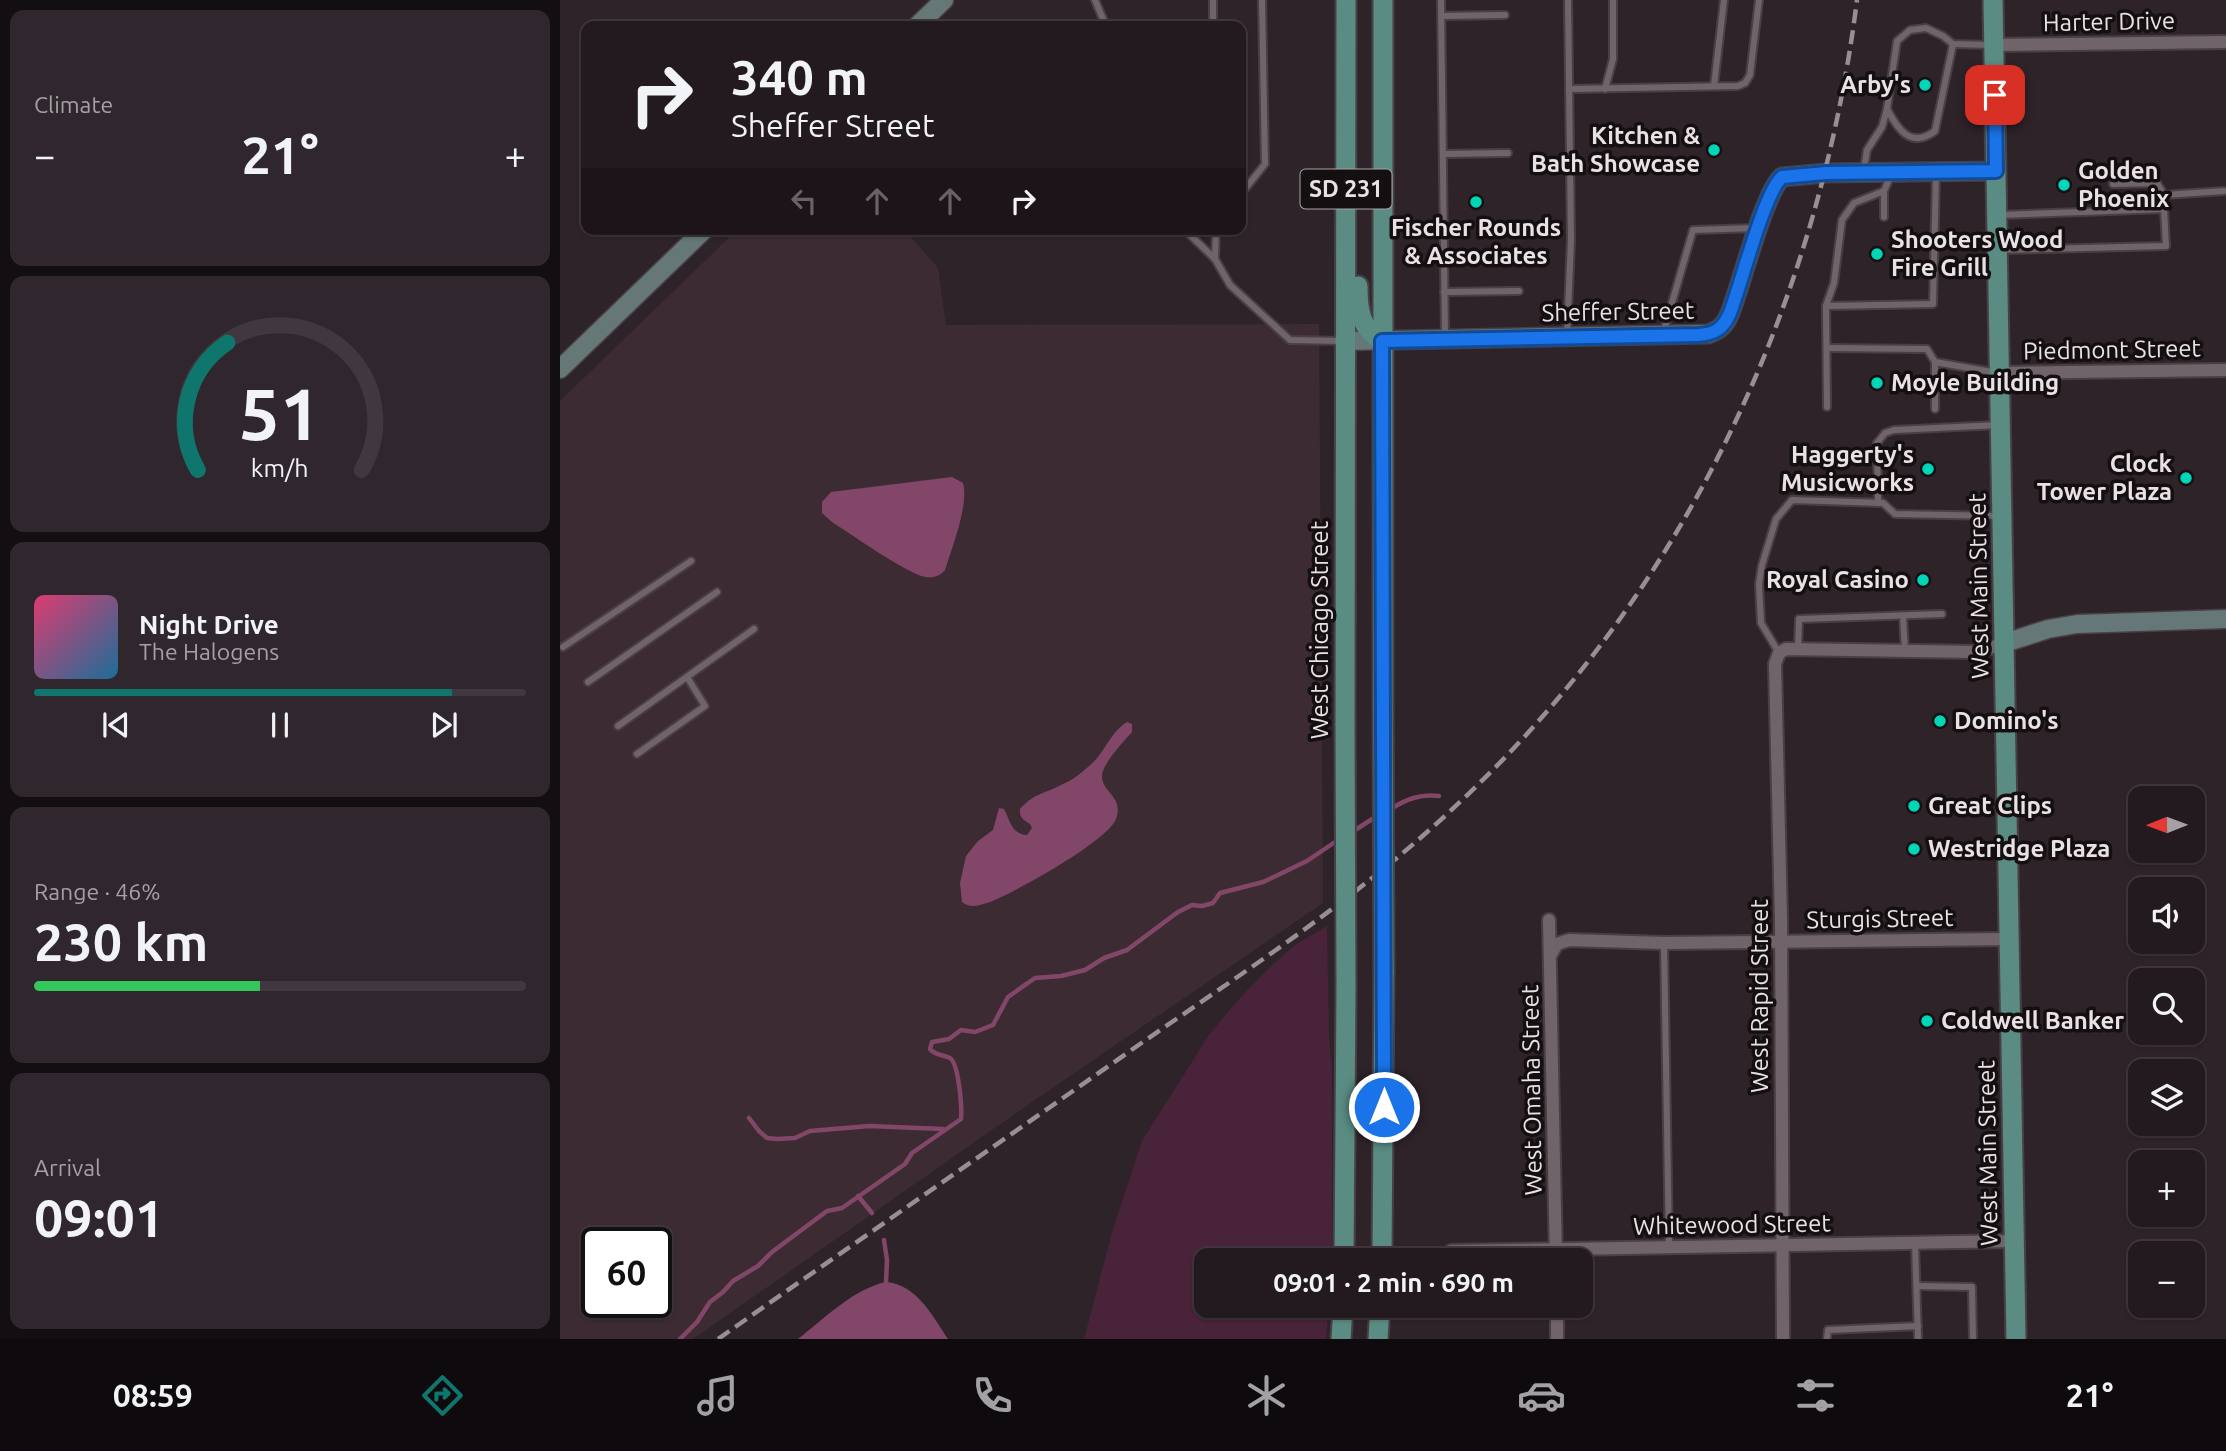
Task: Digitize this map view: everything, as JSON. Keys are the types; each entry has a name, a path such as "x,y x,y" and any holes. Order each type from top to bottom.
{"main road":[{"path":"1336,0 1337,143 1347,235"},
{"name":"West Chicago Street","path":"1344,1248 1346,0"},
{"name":"SD 231","path":"1382,1248 1383,0"},
{"name":"West Main Street","path":"1993,0 2015,1339"},
{"path":"1345,171 1358,235 1358,309 1363,324 1372,335 1382,341"},
{"path":"1341,1339 1342,1318"},
{"path":"1378,1339 1379,1318"}],"street":[{"path":"922,21 944,0"},
{"name":"Harter Drive","path":"1994,45 2224,42"},
{"name":"Sheffer Street","path":"1344,341 1708,334 1725,325 1772,191 1782,177 1799,174 1996,171"},
{"path":"560,369 699,235"},
{"name":"Piedmont Street","path":"2000,373 2226,370"},
{"path":"1779,653 1786,649 1978,652 2048,629 2077,624 2226,619"},
{"name":"West Rapid Street","path":"1779,653 1775,664 1782,942 1783,1339"},
{"name":"West Omaha Street","path":"1549,920 1556,1248"},
{"name":"Sturgis Street","path":"1550,956 1557,944 1569,940 1664,943 2008,939"},
{"name":"Whitewood Street","path":"1593,1252 1669,1247 2014,1241"},
{"path":"1556,1318 1557,1339"}],"lane":[{"path":"1095,0 1105,21"},
{"path":"1213,0 1213,21"},
{"path":"1246,188 1265,164 1262,0"},
{"path":"1441,0 1445,339"},
{"path":"1567,337 1571,240 1568,0"},
{"path":"1605,89 1613,59 1613,0"},
{"path":"1714,86 1724,0"},
{"path":"1569,89 1738,86 1745,83 1750,75 1759,0"},
{"path":"1441,16 1505,15"},
{"path":"1864,173 1867,150 1882,127 1887,109 1897,41 1910,30 1926,28 1953,44 1994,45"},
{"path":"1887,109 1898,129 1911,137 1926,138 1935,131 1953,44"},
{"path":"1443,154 1508,153"},
{"path":"1884,217 1884,191 1892,172"},
{"path":"1826,306 1933,304 1936,172"},
{"path":"1998,250 2166,246 2164,195 2157,183 2113,184"},
{"path":"1827,407 1826,306 1834,283 1842,220 1854,203 1884,191"},
{"path":"2164,195 2224,191"},
{"path":"1997,215 2164,209"},
{"path":"1663,336 1693,230 1759,228"},
{"path":"1190,235 1215,259 1230,285 1290,340 1344,341"},
{"path":"1215,259 1216,235"},
{"path":"1444,292 1519,291"},
{"path":"1826,348 1927,349 1935,362 1935,408"},
{"path":"1935,362 2000,373"},
{"path":"1878,503 1877,443 1885,433 1894,430 2001,425"},
{"path":"1779,653 1761,623 1759,584 1776,519 1792,500 1883,503 1895,514 2003,516"},
{"path":"563,647 691,561"},
{"path":"588,682 717,592"},
{"path":"1798,649 1799,619 1941,614"},
{"path":"1903,616 1905,651"},
{"path":"618,726 754,629"},
{"path":"637,754 705,706 687,677"},
{"path":"1664,943 1669,1247"},
{"path":"1915,1243 1918,1339"},
{"path":"1917,1286 1972,1287 1973,1339"},
{"path":"1828,1339 1828,1330 1918,1326"}],"shaded area":[{"path":"732,235 909,235 938,268 946,325 1319,324 1323,903 693,1339 560,1339 560,401"},
{"path":"952,477 963,483 964,503 945,570 934,577 918,575 906,569 822,513 822,502 831,492"},
{"path":"1127,722 1132,724 1132,732 1109,759 1102,776 1118,811 1109,829 1078,853 1016,890 980,905 971,906 962,902 960,883 966,856 978,841 993,830 999,808 1004,809 1014,829 1027,835 1032,828 1021,817 1020,809 1035,797 1082,772 1094,762 1116,731"},
{"path":"1327,926 1332,1067 1332,1248 1194,1248 1194,1318 1328,1318 1326,1339 1084,1339 1113,1229 1142,1141 1209,1035 1240,998 1295,945"},
{"path":"886,1282 897,1284 915,1295 930,1311 948,1339 798,1339 851,1298"}],"waterway":[{"path":"1391,809 1414,798 1439,796"},
{"path":"1352,832 1377,816"},
{"path":"680,1339 697,1322 710,1302 733,1281 758,1266 772,1252 827,1211 842,1208 905,1164 912,1153 961,1119 956,1069 950,1058 930,1049 932,1042 949,1039 961,1030 975,1032 993,1025 1008,997 1035,978 1061,976 1085,970 1104,958 1127,950 1178,912 1192,905 1213,903 1220,893 1263,882 1307,861 1338,840"},
{"path":"749,1118 767,1138 777,1139 795,1138 810,1131 869,1126 943,1129"},
{"path":"858,1196 872,1213"},
{"path":"884,1240 886,1282"}],"railway":[{"path":"718,1339 1265,958 1346,898 1386,867 1462,800 1542,717 1613,629 1675,534 1729,434 1774,331 1811,223 1838,113 1857,0"}],"place":[{"name":"Arby's","path":"1925,85"},
{"name":"Kitchen & Bath Showcase","path":"1714,150"},
{"name":"Golden Phoenix","path":"2064,185"},
{"name":"Fischer Rounds & Associates","path":"1476,202"},
{"name":"Shooters Wood Fire Grill","path":"1877,254"},
{"name":"Moyle Building","path":"1877,383"},
{"name":"Haggerty's Musicworks","path":"1928,469"},
{"name":"Clock Tower Plaza","path":"2186,478"},
{"name":"Royal Casino","path":"1923,580"},
{"name":"Domino's","path":"1940,721"},
{"name":"Great Clips","path":"1914,806"},
{"name":"Westridge Plaza","path":"1914,849"},
{"name":"Coldwell Banker","path":"1927,1021"}],"route":[{"path":"1384,1107 1382,341 1698,335 1718,331 1725,325 1730,313 1772,191 1782,177 1826,173 1996,171 1995,95"}]}
